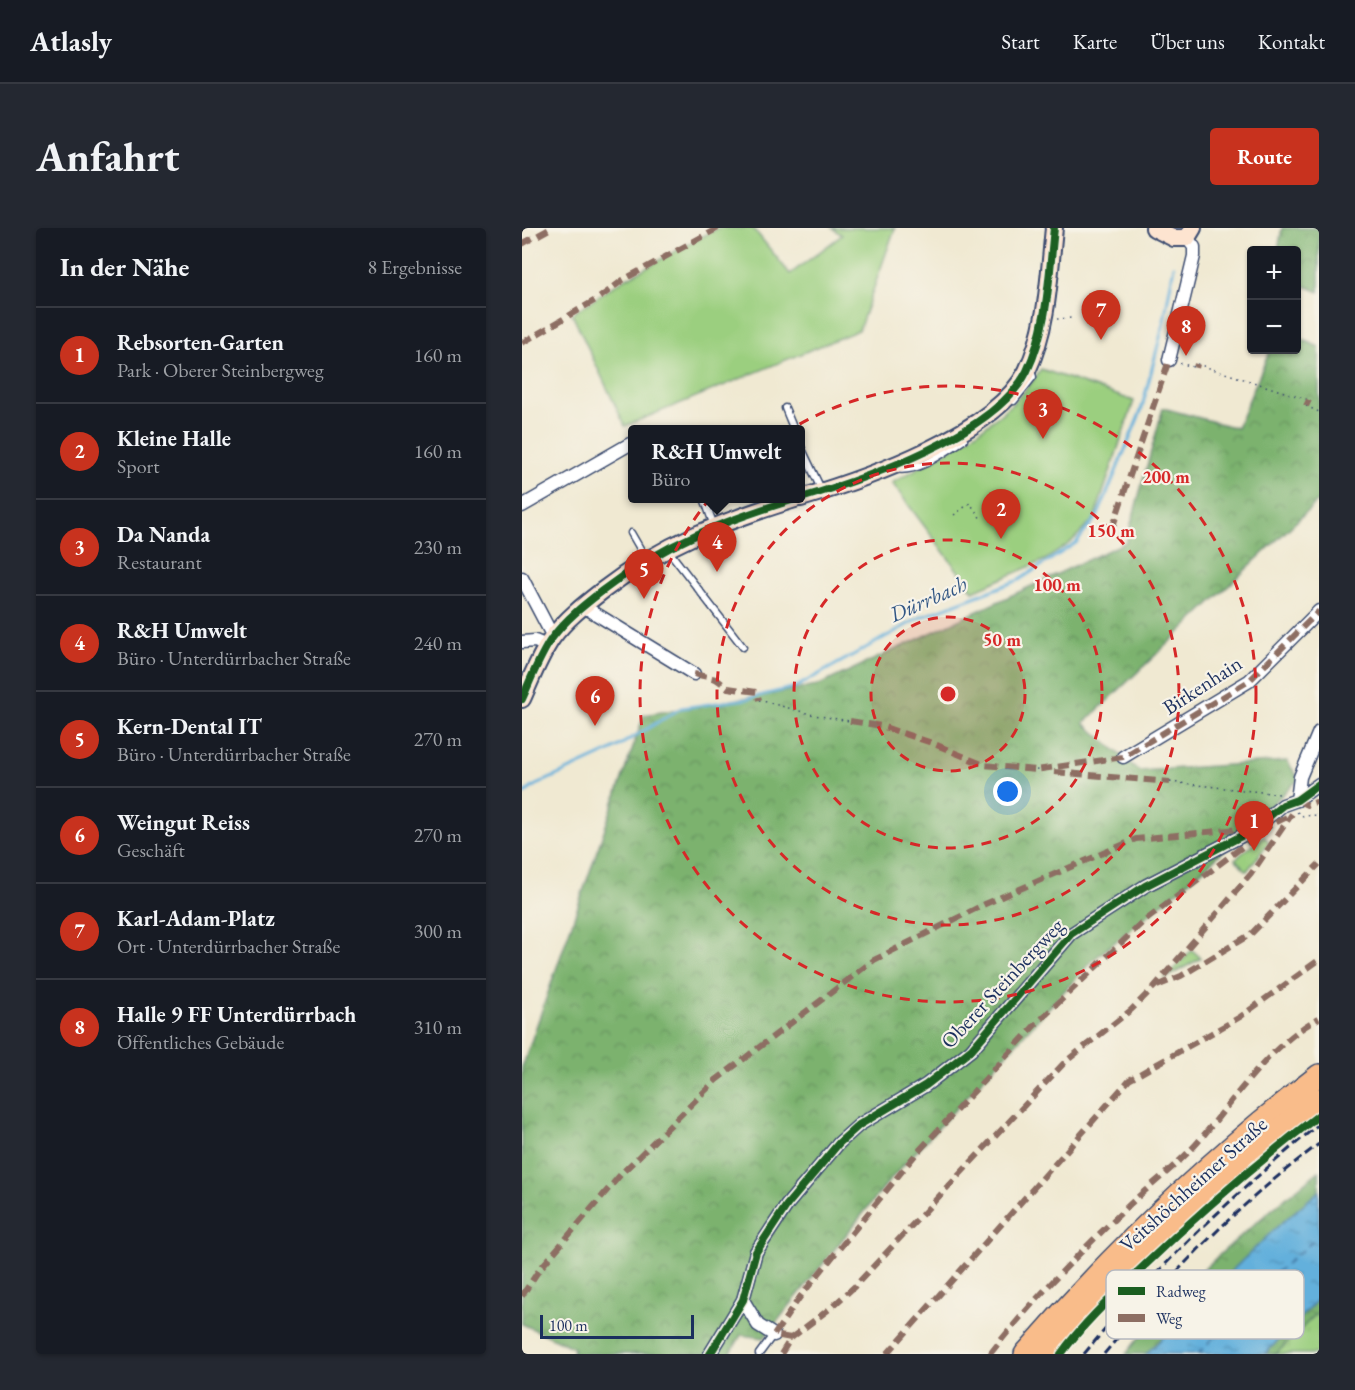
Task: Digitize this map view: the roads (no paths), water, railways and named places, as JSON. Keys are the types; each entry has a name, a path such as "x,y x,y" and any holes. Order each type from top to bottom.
{"highway":[{"name":"Veitshöchheimer Straße","path":"1024,1354 1136,1232 1203,1171 1319,1075"},
{"name":"Veitshöchheimer Straße","path":"1125,1270 1146,1247 1217,1183 1319,1099"},
{"name":"Veitshöchheimer Straße","path":"1048,1354 1106,1291"}],"street":[{"path":"805,496 889,466 962,432 1008,397 1028,368 1046,302 1054,228"},
{"path":"1154,228 1174,238 1190,233 1194,248 1169,360"},
{"path":"522,506 628,445"},
{"path":"522,699 550,641 583,606 666,548 714,526 785,503"},
{"path":"522,578 550,641"},
{"path":"583,606 694,674"},
{"name":"Birkenhain","path":"1123,756 1249,681 1319,610"},
{"path":"522,642 550,641"},
{"path":"1296,805 1300,777 1319,732"},
{"name":"Oberer Steinbergweg","path":"710,1354 743,1300 756,1252 787,1205 838,1143 860,1125 926,1085 971,1050 1071,934 1145,886 1251,831 1284,805 1296,805 1319,784"},
{"path":"743,1300 758,1325 774,1335"}],"lane":[{"path":"785,408 792,425"},
{"path":"805,455 822,491"},
{"path":"706,503 714,526"},
{"path":"631,533 647,560"},
{"path":"666,548 743,647"},
{"path":"759,1354 774,1335"}],"water":[{"path":"1319,1191 1319,1298 1304,1314 1304,1270 1233,1270"},
{"path":"1161,1339 1279,1339 1265,1354 1146,1354"}],"waterway":[{"name":"Dürrbach","path":"522,795 536,785 612,750 681,708 747,699 796,687 921,617 1019,580 1076,543 1098,515 1141,411 1163,326 1174,266"}],"railway":[{"path":"1160,1270 1256,1178 1319,1124"},
{"path":"1179,1270 1260,1191 1319,1144"},
{"path":"1084,1354 1106,1329"},
{"path":"1104,1354 1117,1339"}],"place":[{"name":"Karl-Adam-Platz","path":"1101,340"},
{"name":"Halle 9 FF Unterdürrbach","path":"1186,356"},
{"name":"Da Nanda","path":"1043,439"},
{"name":"Kleine Halle","path":"1001,539"},
{"name":"R&H Umwelt","path":"717,572"},
{"name":"Kern-Dental IT","path":"644,599"},
{"name":"Weingut Reiss","path":"595,726"},
{"name":"Rebsorten-Garten","path":"1254,851"}]}
